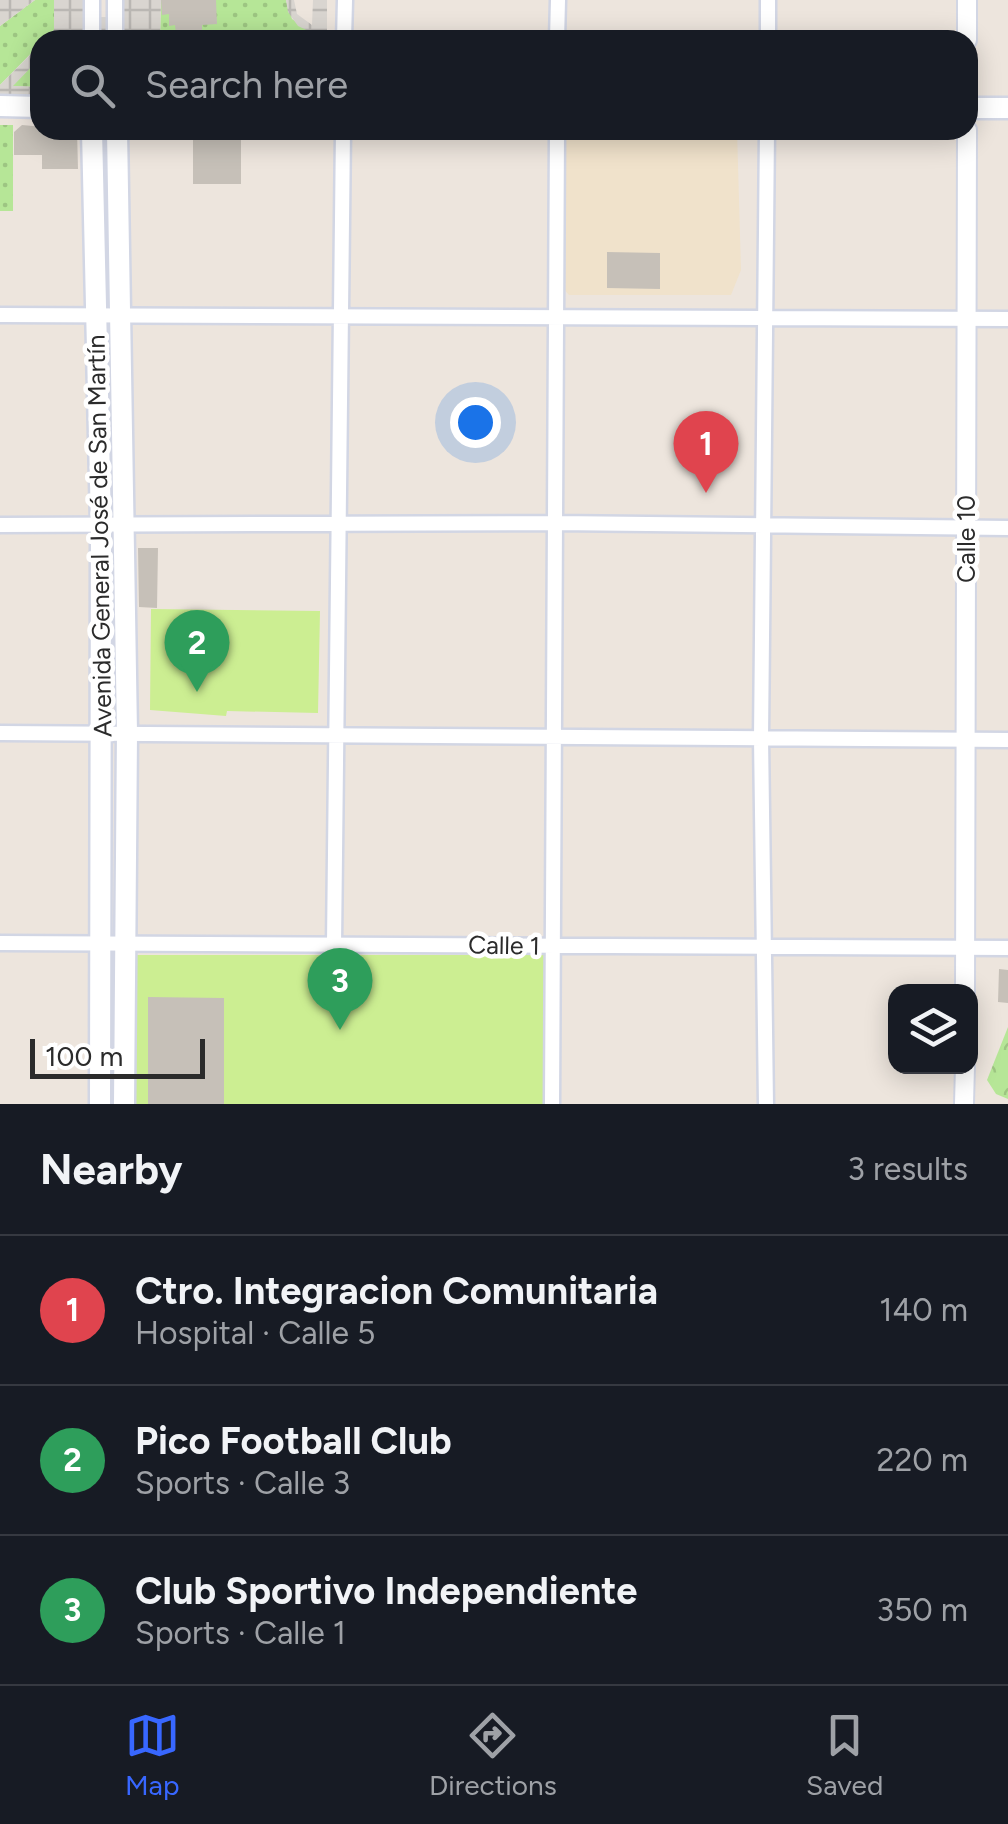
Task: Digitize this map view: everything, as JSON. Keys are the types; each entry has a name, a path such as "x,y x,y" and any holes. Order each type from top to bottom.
{"main road":[{"path":"0,106 30,106"},
{"path":"978,108 1008,108"},
{"name":"Avenida General José de San Martín","path":"92,140 96,316 127,733 124,1104"},
{"name":"Avenida General José de San Martín","path":"100,1104 101,733 121,315 116,140"}],"street":[{"path":"92,0 92,30"},
{"path":"115,0 116,30"},
{"path":"344,0 344,30"},
{"path":"558,0 558,30"},
{"path":"768,0 768,30"},
{"path":"967,0 967,30"},
{"path":"334,944 343,140"},
{"path":"552,1104 557,140"},
{"path":"766,1104 761,738 767,140"},
{"name":"Calle 10","path":"965,984 967,140"},
{"path":"0,316 1008,320"},
{"path":"0,525 555,523 1008,528"},
{"path":"0,732 1008,740"},
{"name":"Calle 1","path":"0,942 1008,948"},
{"path":"964,1104 965,1074"}],"shaded area":[{"path":"0,0 35,0 0,26"},
{"path":"54,0 99,0 100,17 111,17 111,0 161,0 160,30 54,30"},
{"path":"286,0 294,0 297,14 312,25 313,0 327,0 327,30 306,30 298,26 288,12"},
{"path":"30,55 30,68 13,86 30,87 30,99 0,98 0,85"},
{"path":"561,140 737,140 741,270 731,295 569,295 562,287"}],"green space":[{"path":"35,0 54,0 54,30 30,30 30,54 0,85 0,26"},
{"path":"161,0 286,0 292,19 309,30 160,30"},
{"path":"30,68 30,87 12,86"},
{"path":"0,125 13,125 13,211 0,211"},
{"path":"151,609 320,611 318,713 227,711 226,716 150,710"},
{"path":"135,955 546,955 545,1104 134,1104"},
{"path":"1008,1027 1008,1099 996,1094 987,1080"}],"building":[{"path":"161,0 216,0 217,24 202,25 202,30 176,30 175,25 169,26 169,14 162,15"},
{"path":"22,125 30,126 30,140 77,140 78,169 42,169 42,155 14,155 14,132"},
{"path":"193,140 241,140 241,184 193,184"},
{"path":"607,252 660,253 660,289 607,288"},
{"path":"138,548 158,548 157,608 139,607"},
{"path":"999,969 1008,970 1008,1003 998,1002"},
{"path":"148,997 224,998 224,1104 148,1104"}],"place":[{"name":"Ctro. Integracion Comunitaria","path":"706,493"},
{"name":"Pico Football Club","path":"197,692"},
{"name":"Club Sportivo Independiente","path":"340,1030"}]}
